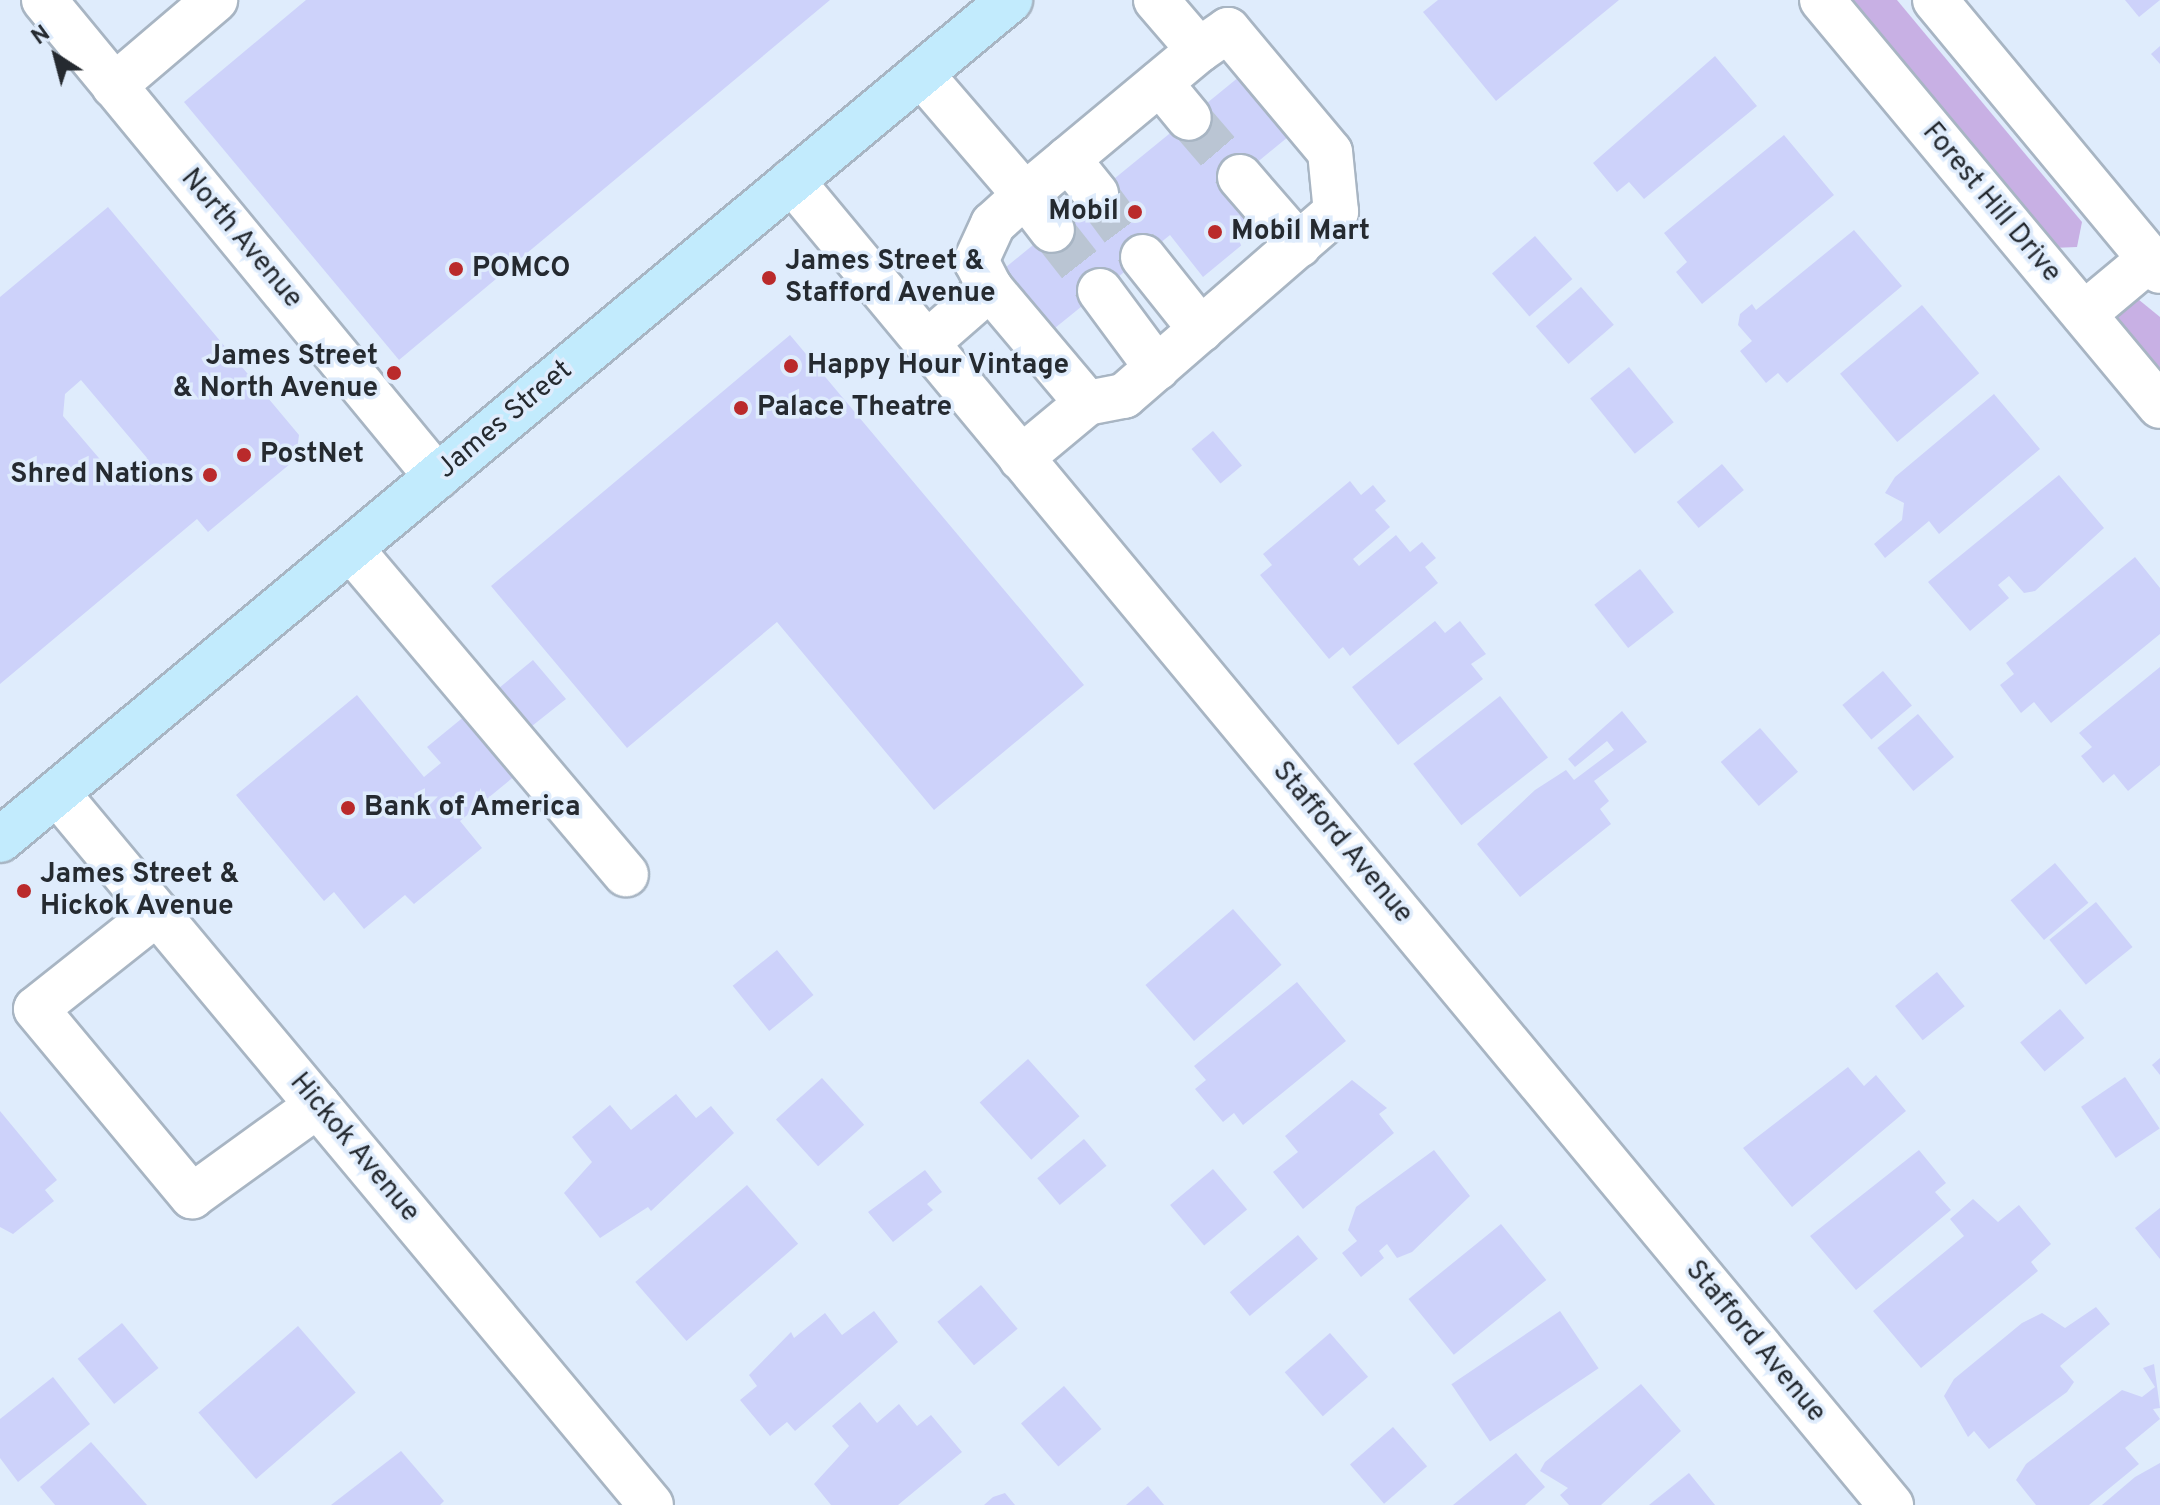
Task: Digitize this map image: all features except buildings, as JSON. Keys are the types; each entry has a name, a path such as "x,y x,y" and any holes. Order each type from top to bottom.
{"main road":[{"name":"James Street","path":"0,840 1010,0"}],"street":[{"name":"North Avenue","path":"44,0 437,477"},
{"path":"114,86 215,0"},
{"path":"1156,0 1199,50"},
{"name":"Forest Hill Drive","path":"1822,0 2160,406"},
{"path":"1935,0 2155,265 2084,314"},
{"path":"1021,458 1087,403 1124,396 1336,212 1330,152 1228,30 1199,50 993,224 976,261 990,288 1087,403"},
{"path":"921,74 1052,230"},
{"path":"1160,83 1189,118"},
{"path":"1068,159 1096,194"},
{"path":"1240,177 1299,245"},
{"name":"Stafford Avenue","path":"792,181 1891,1505"},
{"path":"1143,257 1201,330"},
{"path":"927,343 990,288"},
{"path":"1100,291 1157,368"},
{"path":"351,549 626,874"},
{"name":"Hickok Avenue","path":"57,793 651,1505"},
{"path":"157,913 36,1009 192,1196 318,1105"}],"shaded area":[{"path":"1848,0 1897,0 2082,222 2077,247 2052,248"},
{"path":"2133,295 2160,317 2160,376 2116,323 2115,308"}],"tunnel":[{"path":"1189,118 1240,177"},
{"path":"1096,194 1143,257"},
{"path":"1052,230 1100,291"}],"place":[{"name":"Mobil","path":"1135,212"},
{"name":"Mobil Mart","path":"1215,232"},
{"name":"POMCO","path":"456,269"},
{"name":"James Street & Stafford Avenue","path":"769,278"},
{"name":"Happy Hour Vintage","path":"791,366"},
{"name":"James Street & North Avenue","path":"394,373"},
{"name":"Palace Theatre","path":"741,408"},
{"name":"PostNet","path":"244,455"},
{"name":"Shred Nations","path":"210,475"},
{"name":"Bank of America","path":"348,808"},
{"name":"James Street & Hickok Avenue","path":"24,891"}]}
